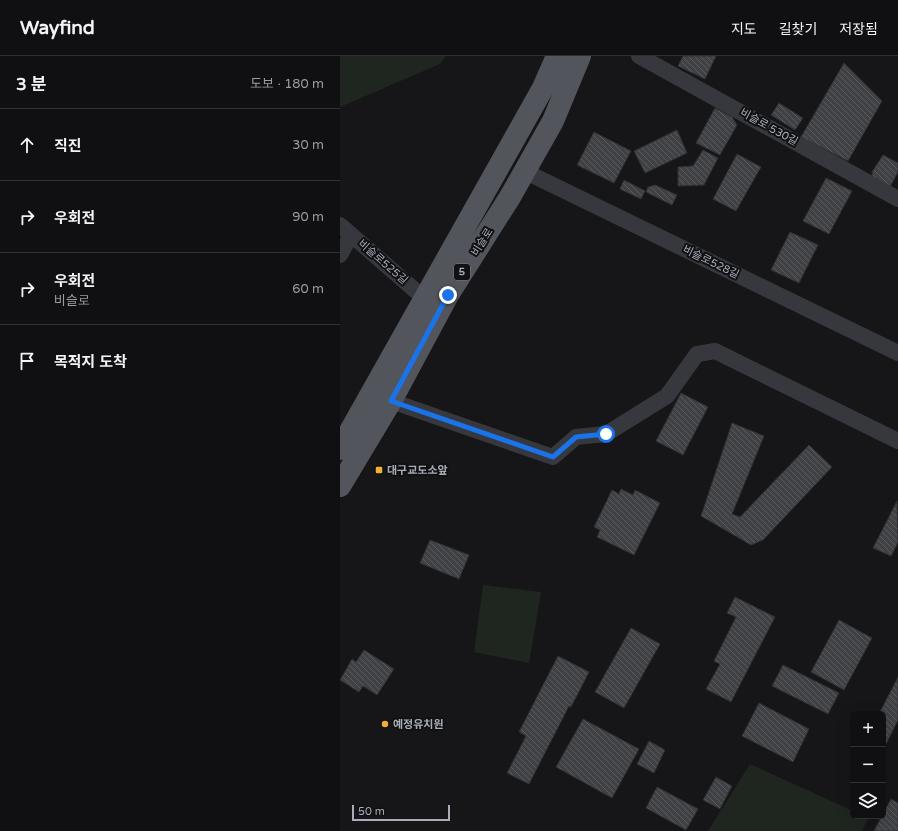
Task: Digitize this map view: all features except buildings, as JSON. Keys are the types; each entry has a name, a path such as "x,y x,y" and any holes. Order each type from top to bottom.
{"main road":[{"name":"비슬로","path":"340,449 399,346 504,154 543,88 557,56"},
{"name":"비슬로","path":"340,486 393,396 448,295 524,172 553,121 580,56"},
{"path":"393,396 387,383 400,359 399,346"},
{"path":"340,455 346,462 340,472"}],"street":[{"name":"비슬로 530길","path":"639,56 898,199"},
{"name":"비슬로528길","path":"524,172 898,353"},
{"name":"비슬로525길","path":"346,230 425,299"},
{"path":"340,255 346,230"},
{"path":"393,396 553,457 576,437 606,434 667,396 697,354 716,351 898,441"}],"shaded area":[{"path":"340,56 446,56 440,64 340,107"},
{"path":"483,585 541,592 529,663 474,652"},
{"path":"750,764 850,810 850,819 868,819 862,831 708,831"}],"place":[{"name":"대구교도소앞","path":"379,470"},
{"name":"예정유치원","path":"385,724"}],"route":[{"path":"448,295 391,401 553,457 576,437 606,434"}]}
